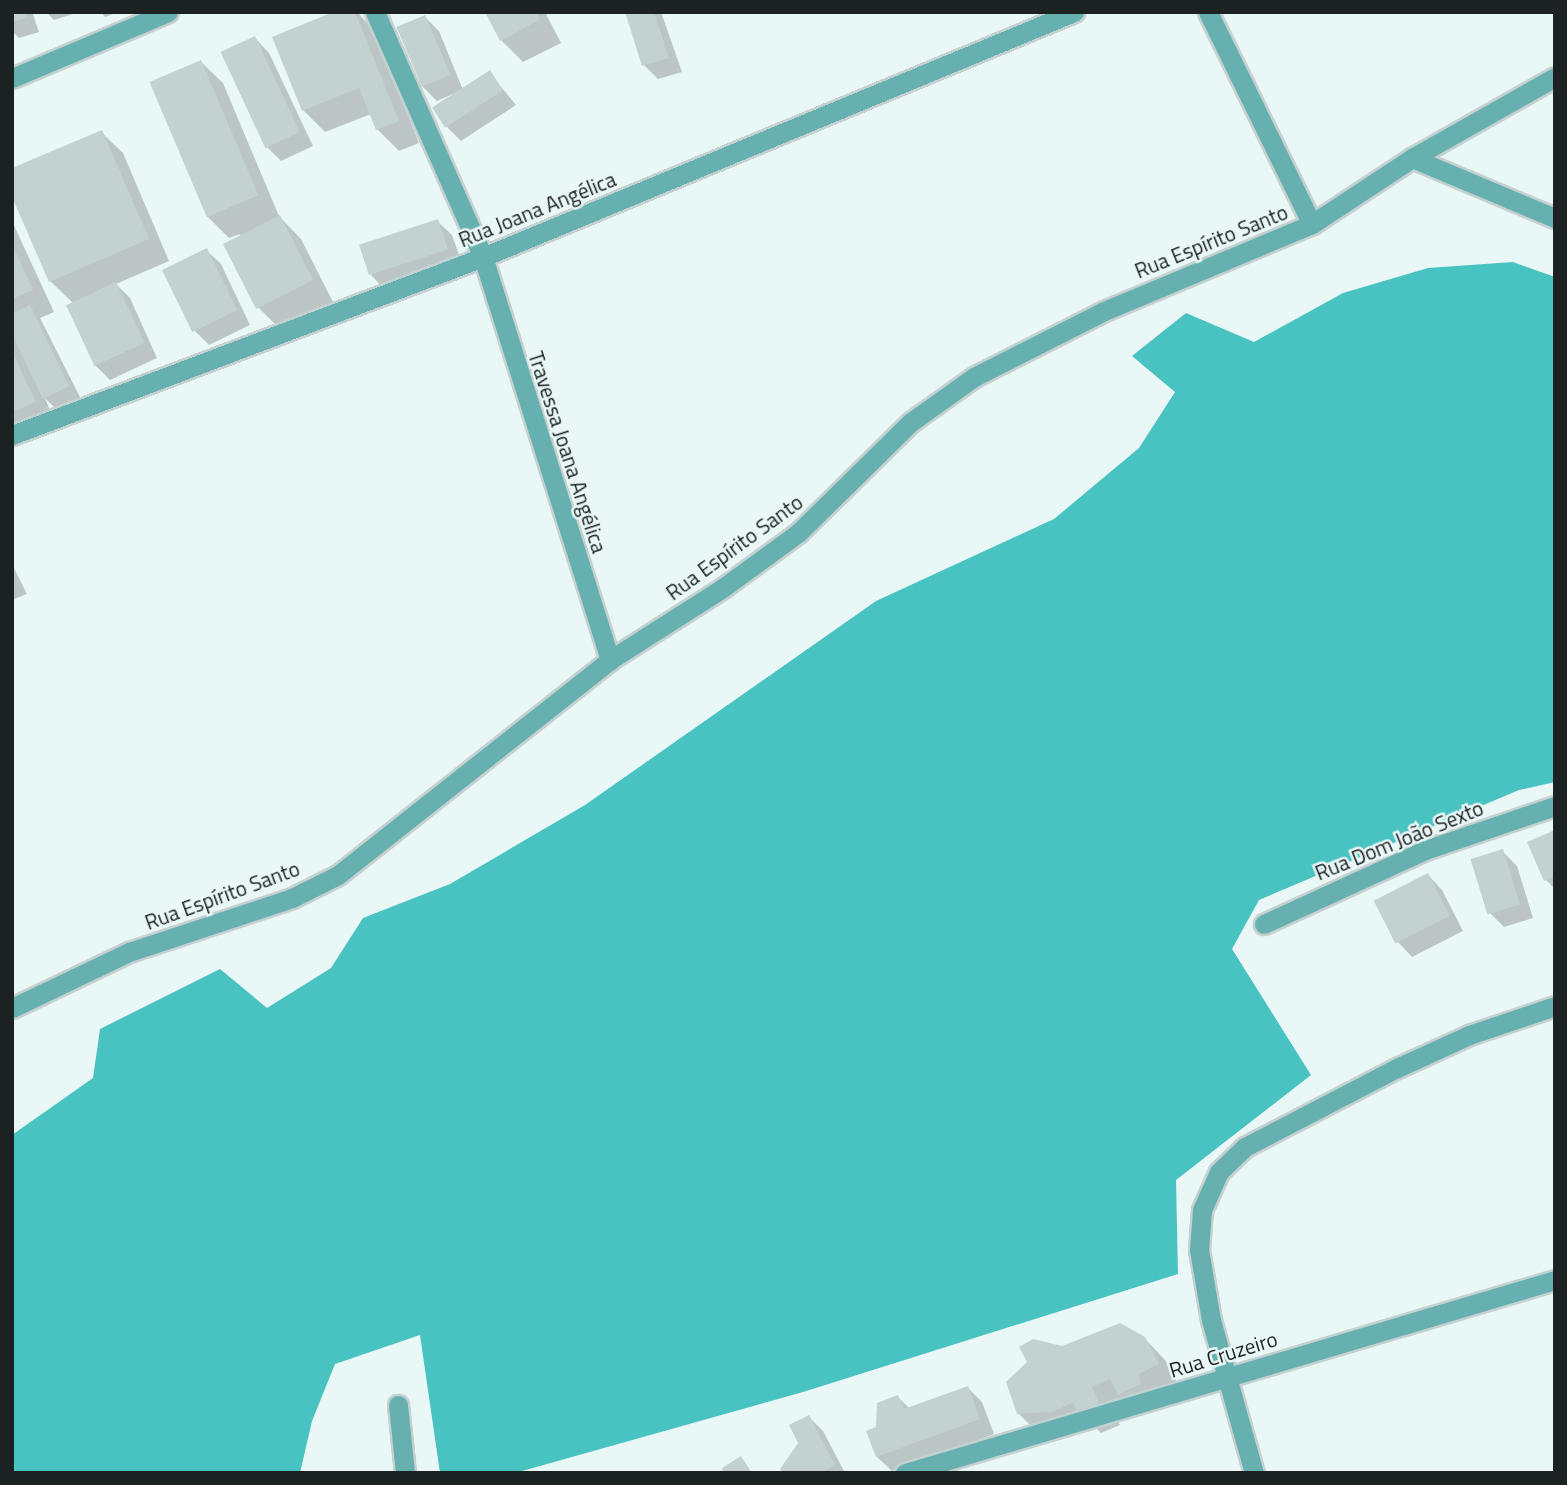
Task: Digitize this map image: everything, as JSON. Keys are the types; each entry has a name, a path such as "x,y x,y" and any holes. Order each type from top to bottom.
{"street":[{"path":"12,78 167,12"},
{"name":"Travessa Joana Angélica","path":"375,12 483,257 610,660"},
{"path":"1208,12 1312,224"},
{"name":"Rua Joana Angélica","path":"12,435 483,257 1067,14"},
{"name":"Rua Espírito Santo","path":"12,1007 129,952 292,898 338,875 610,660 724,587 798,533 911,422 974,377 1104,311 1312,224 1412,158 1555,77"},
{"path":"1412,158 1555,218"},
{"name":"Rua Dom João Sexto","path":"1264,924 1425,850 1555,806"},
{"path":"1254,1473 1211,1320 1199,1250 1202,1210 1219,1172 1245,1147 1397,1068 1469,1035 1555,1006"},
{"name":"Rua Cruzeiro","path":"905,1473 1555,1280"},
{"path":"398,1405 405,1473"}],"shaded area":[{"path":"1513,262 1555,277 1555,782 1519,790 1259,900 1232,949 1311,1075 1176,1180 1178,1274 803,1392 515,1473 440,1473 420,1335 335,1364 312,1421 300,1473 12,1473 12,1135 93,1078 100,1029 220,969 267,1008 331,968 363,918 450,884 585,805 876,601 1054,519 1139,448 1175,392 1132,356 1186,313 1254,342 1343,293 1428,268"}],"building":[{"path":"12,12 24,12 26,18 12,22"},
{"path":"333,12 355,12 399,121 376,130 359,88 302,111 272,37"},
{"path":"485,12 536,12 540,20 500,41"},
{"path":"625,12 654,12 669,58 642,66"},
{"path":"425,15 450,75 422,87 396,27"},
{"path":"255,36 300,132 265,148 221,52"},
{"path":"201,60 258,195 207,217 149,82"},
{"path":"490,70 503,90 445,128 432,108"},
{"path":"102,130 149,239 49,282 12,197 12,168"},
{"path":"280,215 313,280 256,309 223,244"},
{"path":"438,219 448,249 369,275 359,245"},
{"path":"12,244 33,290 12,299"},
{"path":"207,248 237,310 192,332 162,270"},
{"path":"116,282 144,343 94,366 66,305"},
{"path":"30,305 69,386 43,399 12,335 12,314"},
{"path":"12,351 36,402 12,412"},
{"path":"1555,830 1555,876 1544,881 1527,842"},
{"path":"1503,849 1520,904 1487,914 1470,859"},
{"path":"1428,873 1450,916 1395,943 1374,901"},
{"path":"1120,1323 1145,1337 1159,1364 1139,1374 1141,1384 1118,1395 1110,1379 1092,1387 1099,1403 1078,1413 1073,1402 1053,1412 1017,1414 1006,1382 1027,1362 1019,1347 1033,1339 1062,1346"},
{"path":"968,1386 980,1419 876,1457 866,1431 876,1427 877,1403 898,1395 904,1409"},
{"path":"809,1415 835,1465 821,1473 782,1473 780,1469 798,1443 789,1425"},
{"path":"741,1456 752,1473 723,1473 722,1468"}]}
